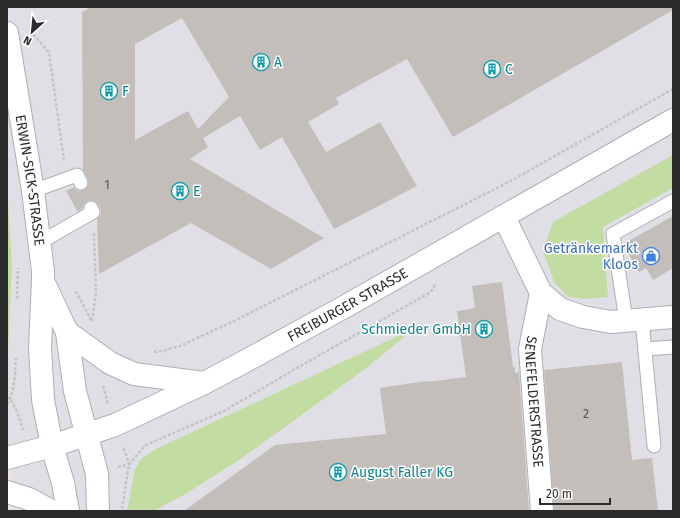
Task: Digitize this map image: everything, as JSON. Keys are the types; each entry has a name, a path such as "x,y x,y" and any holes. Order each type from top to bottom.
{"street":[{"name":"ERWIN-SICK-STRASSE","path":"7,33 33,191 43,280 40,348 43,400 52,446 63,483 68,511"},
{"name":"FREIBURGER STRASSE","path":"7,458 52,446 115,425 204,383 346,306 673,120"},
{"path":"504,217 541,293 560,309 584,317 611,322 673,317"},
{"name":"ERWIN-SICK-STRASSE","path":"43,280 67,332 75,391 97,474 98,511"},
{"name":"SENEFELDERSTRASSE","path":"541,293 530,349 542,511"},
{"name":"ERWIN-SICK-STRASSE","path":"67,332 110,363 134,374 204,383"},
{"path":"7,492 29,499 50,511"}],"lane":[{"path":"33,191 77,175 81,183"},
{"path":"654,446 645,349 634,320 613,234 673,201"},
{"path":"39,243 92,210"},
{"path":"645,349 673,347"}],"path":[{"path":"297,7 311,31 317,30"},
{"path":"29,30 49,52 67,178"},
{"path":"147,352 162,351 180,346 234,321 509,182 673,89"},
{"path":"71,290 77,293 92,322 96,293 92,210"},
{"path":"122,511 130,464 146,445 224,411 432,292"},
{"path":"7,397 10,398 7,404"}],"shaded area":[{"path":"7,7 673,7 673,511 24,511 7,458 7,371 12,264 7,189"}],"green space":[{"path":"673,155 673,188 603,227 608,297 586,299 568,297 554,282 543,251 553,222"},
{"path":"7,189 12,264 7,371"},
{"path":"415,328 365,369 242,458 187,493 154,511 127,511 135,469 142,458 156,449"}],"building":[{"path":"91,7 673,7 673,10 453,137 407,59 336,98 339,104 308,122 326,152 380,122 417,186 334,229 282,137 260,150 240,116 203,138 208,147 190,159 324,238 271,269 191,223 99,274 97,219 101,213 100,208 96,202 91,200 87,201 83,208 78,212 66,191 74,187 80,191 84,190 89,184 83,170 82,12","holes":["182,18 229,97 198,129 188,111 135,140 135,44"]},
{"name":"Getränkemarkt Kloos","path":"673,216 673,268 653,280 646,268 639,272 623,244"},
{"path":"502,282 513,367 515,367 515,373 519,372 529,511 184,511 275,445 386,434 380,388 466,377 457,311 475,308 472,286"},
{"path":"622,362 632,460 652,458 658,511 554,511 544,370"}],"place":[{"name":"A","path":"261,62"},
{"name":"C","path":"492,69"},
{"name":"F","path":"109,91"},
{"name":"E","path":"180,191"},
{"name":"Getränkemarkt Kloos","path":"651,256"},
{"name":"Schmieder GmbH","path":"484,329"},
{"name":"August Faller KG","path":"338,472"}]}
